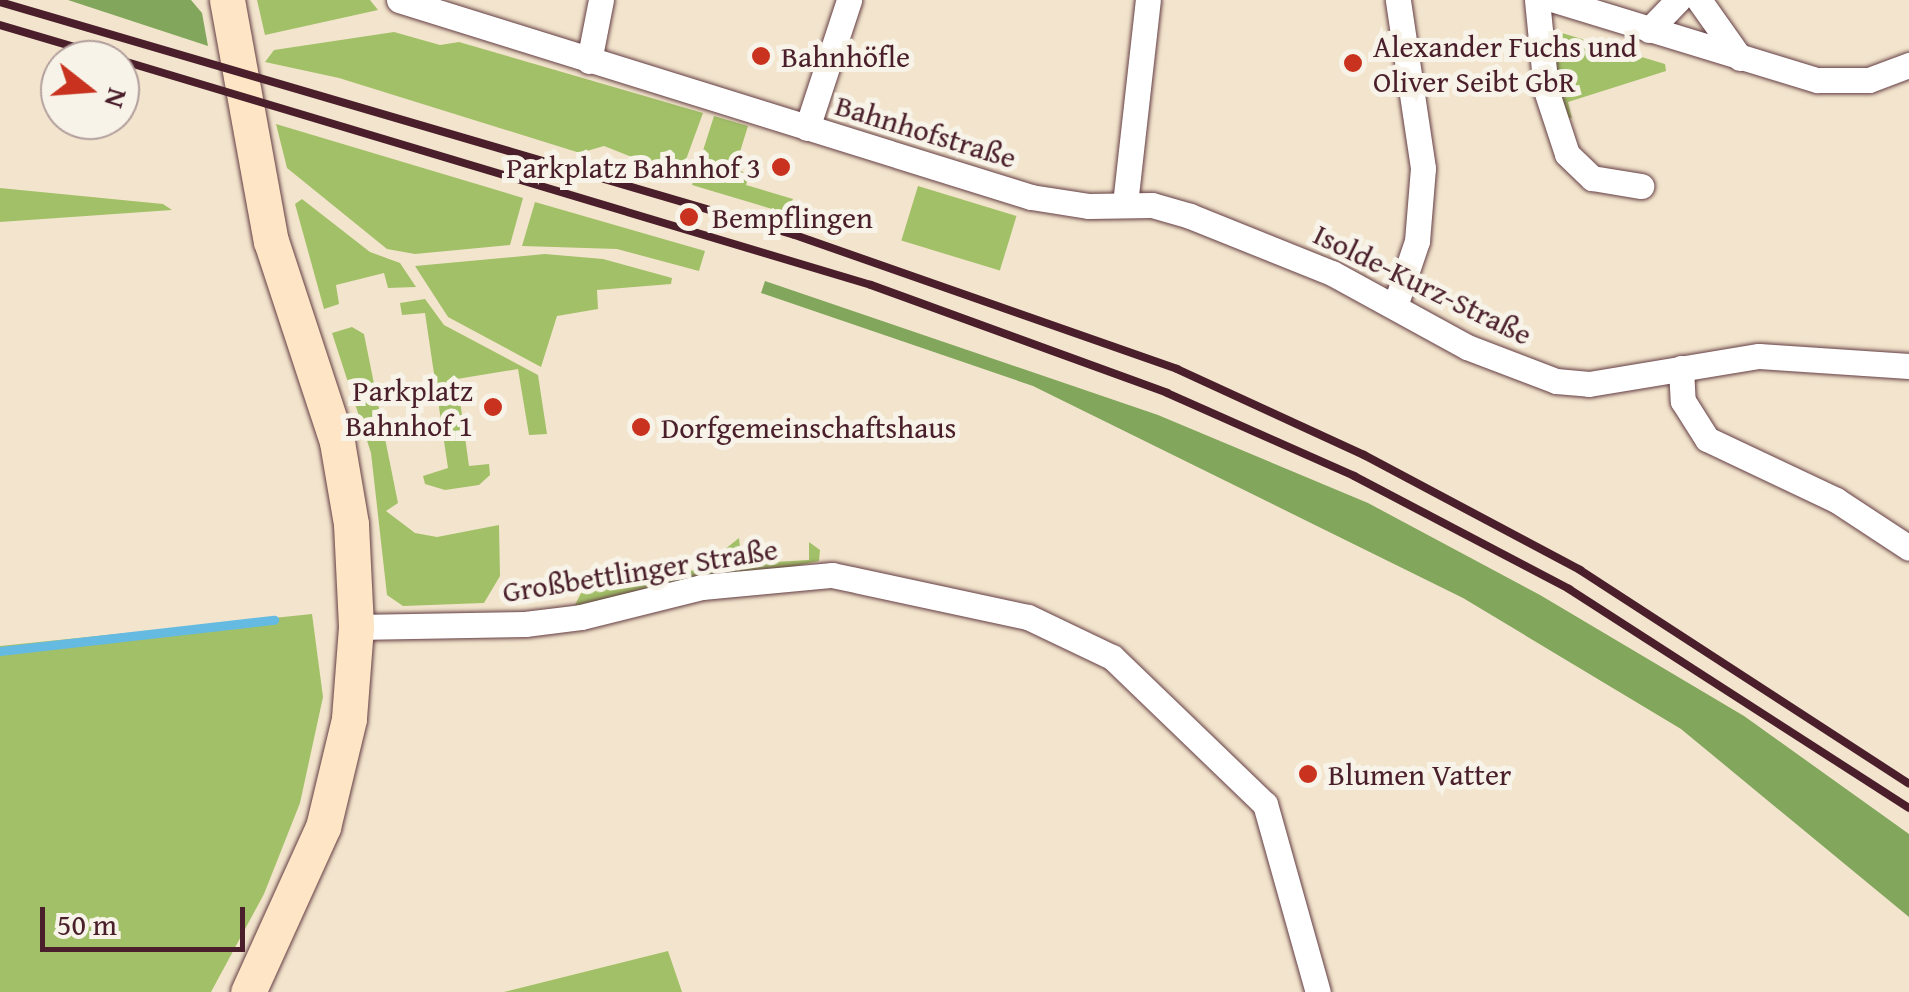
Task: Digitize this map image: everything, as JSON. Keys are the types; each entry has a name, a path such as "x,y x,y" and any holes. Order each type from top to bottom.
{"street":[{"path":"227,0 266,224 328,410 351,524 356,627 350,719 323,827 248,992"},
{"name":"Bahnhofstraße","path":"398,0 1031,198 1152,205"},
{"path":"590,60 601,0"},
{"path":"807,128 849,0"},
{"path":"1126,204 1148,0"},
{"path":"1395,306 1417,241 1424,168 1398,0"},
{"path":"1537,0 1546,90 1567,154 1592,178 1641,186"},
{"path":"1555,0 1740,58 1843,82 1909,66"},
{"path":"1649,30 1678,0"},
{"path":"1699,0 1740,58"},
{"name":"Isolde-Kurz-Straße","path":"1152,205 1276,248 1468,347 1556,381 1589,384 1681,368 1798,355 1909,366"},
{"path":"1681,368 1683,401 1707,439 1836,500 1909,548"},
{"name":"Großbettlinger Straße","path":"356,627 562,620 702,587 832,576 1028,617 1112,657 1265,804 1318,992"}],"green space":[{"path":"68,0 191,0 202,13 208,46"},
{"path":"257,0 370,0 378,10 265,35"},
{"path":"1552,30 1665,64 1666,71 1568,102 1572,118 1563,119 1554,91"},
{"path":"394,32 440,45 459,42 703,113 680,176 604,146 580,153 339,78 265,62 274,50"},
{"path":"714,116 748,126 735,168 749,175 746,185 793,199 789,214 692,185"},
{"path":"276,124 523,198 510,245 415,254 387,249 287,168"},
{"path":"918,186 1016,216 1000,271 901,241"},
{"path":"0,188 163,204 172,210 0,222"},
{"path":"302,199 370,252 400,263 416,287 388,288 384,273 336,285 339,304 324,309 295,204"},
{"path":"535,202 705,251 699,271 617,249 522,246"},
{"path":"545,254 603,259 672,278 671,284 597,290 598,309 557,316 541,367 448,317 415,266"},
{"path":"765,281 1158,415 1368,503 1540,595 1744,716 1909,834 1909,917 1681,729 1463,598 1033,386 761,293"},
{"path":"425,299 444,325 538,375 547,434 529,435 518,369 457,379 469,466 489,464 490,475 479,485 445,490 425,484 423,476 448,468 425,313 402,315 400,303"},
{"path":"352,327 364,334 398,503 386,511 415,533 437,537 499,525 500,576 484,603 403,606 387,595 371,453 332,333"},
{"path":"739,538 742,564 809,560 809,542 820,550 819,561 593,608 575,605 581,593 700,569"},
{"path":"312,614 323,697 300,803 264,894 211,992 0,992 0,646"},
{"path":"668,951 682,992 504,992"}],"waterway":[{"path":"0,651 274,620"}],"railway":[{"path":"0,2 795,235 1177,369 1364,455 1580,570 1909,784"},
{"path":"0,25 51,40"},
{"path":"140,66 871,285 1167,393 1354,476 1569,589 1909,808"}],"place":[{"name":"Bahnhöfle","path":"761,56"},
{"name":"Alexander Fuchs und Oliver Seibt GbR","path":"1353,63"},
{"name":"Parkplatz Bahnhof 3","path":"781,167"},
{"name":"Bempflingen","path":"689,217"},
{"name":"Parkplatz Bahnhof 1","path":"493,407"},
{"name":"Dorfgemeinschaftshaus","path":"641,427"},
{"name":"Blumen Vatter","path":"1308,774"}]}
